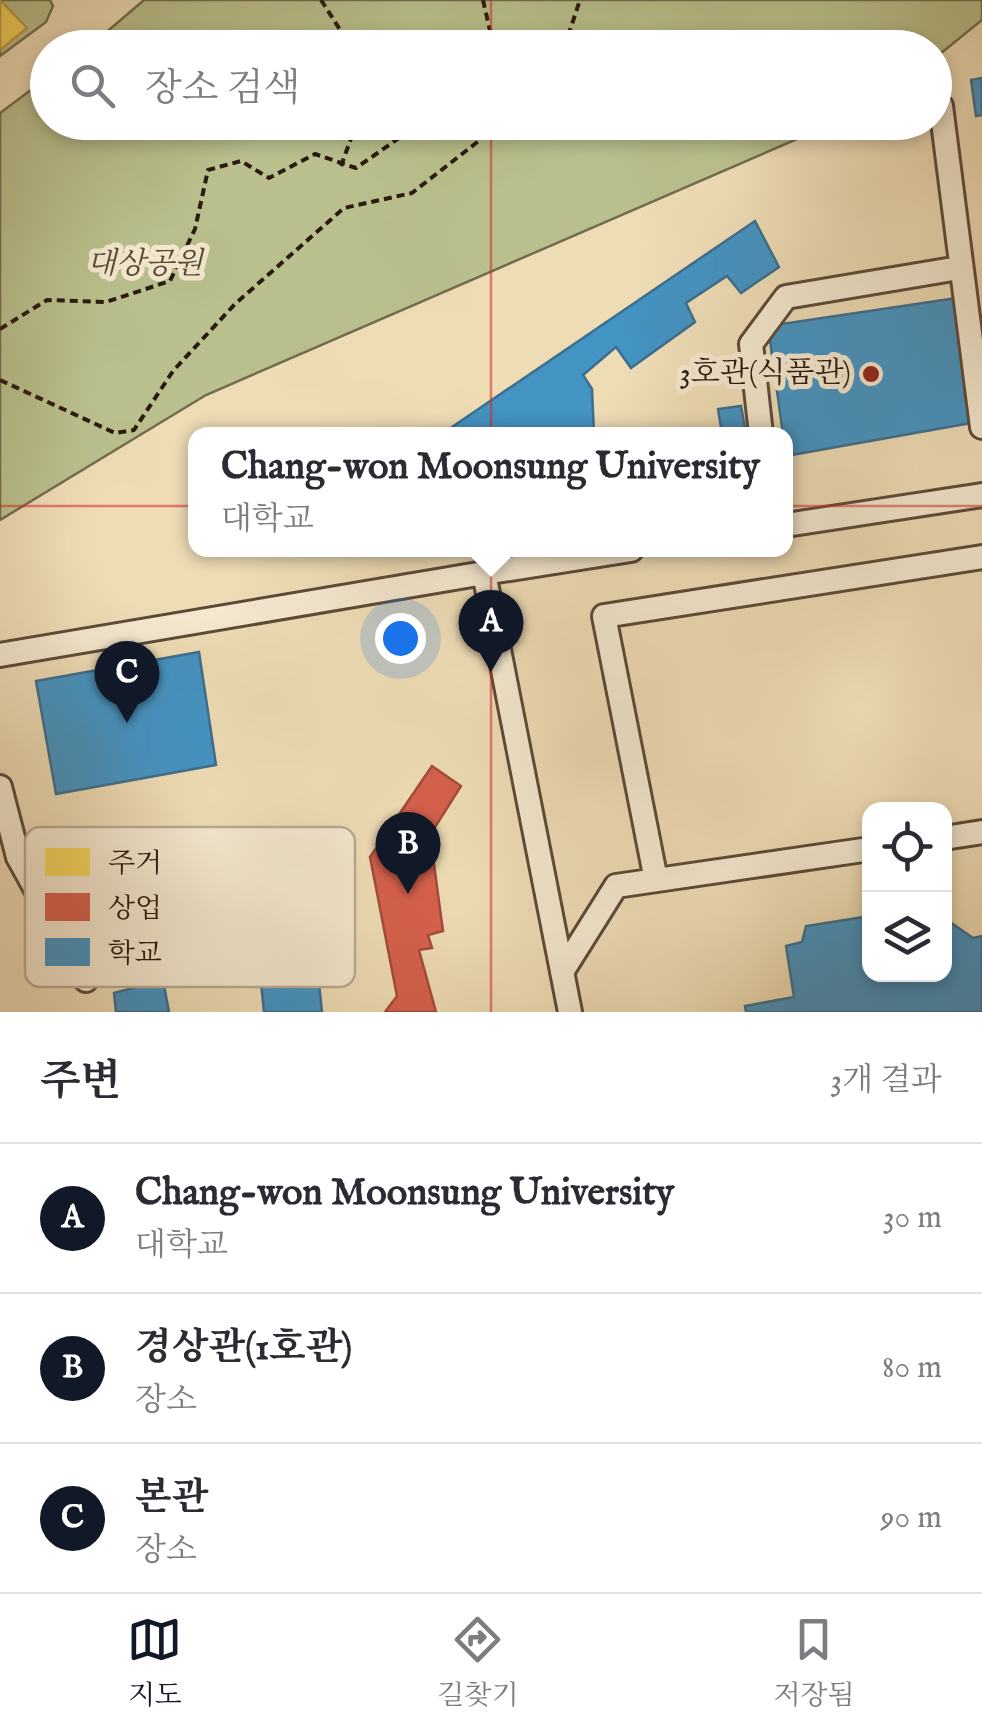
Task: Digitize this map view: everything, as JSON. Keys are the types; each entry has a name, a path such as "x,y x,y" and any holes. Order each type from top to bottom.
{"street":[{"path":"945,140 982,427"},
{"path":"760,427 750,344 786,297 959,268"},
{"path":"793,524 982,494"},
{"path":"0,655 584,557"},
{"path":"656,880 604,616 982,558"},
{"path":"484,572 570,1012"},
{"path":"0,787 18,857 25,870"},
{"path":"952,837 982,832"},
{"path":"562,972 616,886 862,849"}],"path":[{"path":"321,0 340,30"},
{"path":"483,0 490,30"},
{"path":"570,30 580,0"},
{"path":"341,166 350,140"},
{"path":"0,329 47,300 106,302 170,281 196,229 208,170 241,160 269,178 314,154 356,168 396,140"},
{"path":"0,380 115,434 134,430 173,370 235,304 344,208 412,193 480,140"}],"green space":[{"path":"0,0 50,0 53,6 46,22 30,30 0,56"},
{"path":"144,0 982,0 982,20 952,44 952,30 109,30"},
{"name":"대상공원","path":"30,91 30,140 795,140 206,395 0,520 0,113"}],"building: 주거":[{"path":"0,0 27,28 0,50"}],"building: 상업":[{"path":"432,766 461,786 430,835 443,931 428,935 432,948 419,950 436,1012 385,1012 397,996 370,857"}],"building: 학교":[{"path":"982,78 982,115 976,116 971,80"},
{"path":"755,221 779,267 741,293 727,276 686,303 695,322 631,368 616,347 583,375 592,389 594,427 452,427"},
{"name":"3호관(식품관)","path":"957,298 977,422 793,455 793,427 782,427 768,326"},
{"path":"741,406 745,427 721,427 718,409"},
{"path":"199,652 216,765 56,794 36,681"},
{"path":"862,917 862,982 952,982 952,924 973,938 982,936 982,1012 746,1012 745,1006 794,997 786,946 802,942 806,926"},
{"path":"137,987 164,987 169,1012 116,1012 114,993"},
{"path":"261,987 319,987 322,1012 264,1012"}],"place":[{"name":"3호관(식품관)","path":"871,374"},
{"name":"Chang-won Moonsung University","path":"491,672"},
{"name":"본관","path":"127,723"},
{"name":"경상관(1호관)","path":"408,894"}]}
